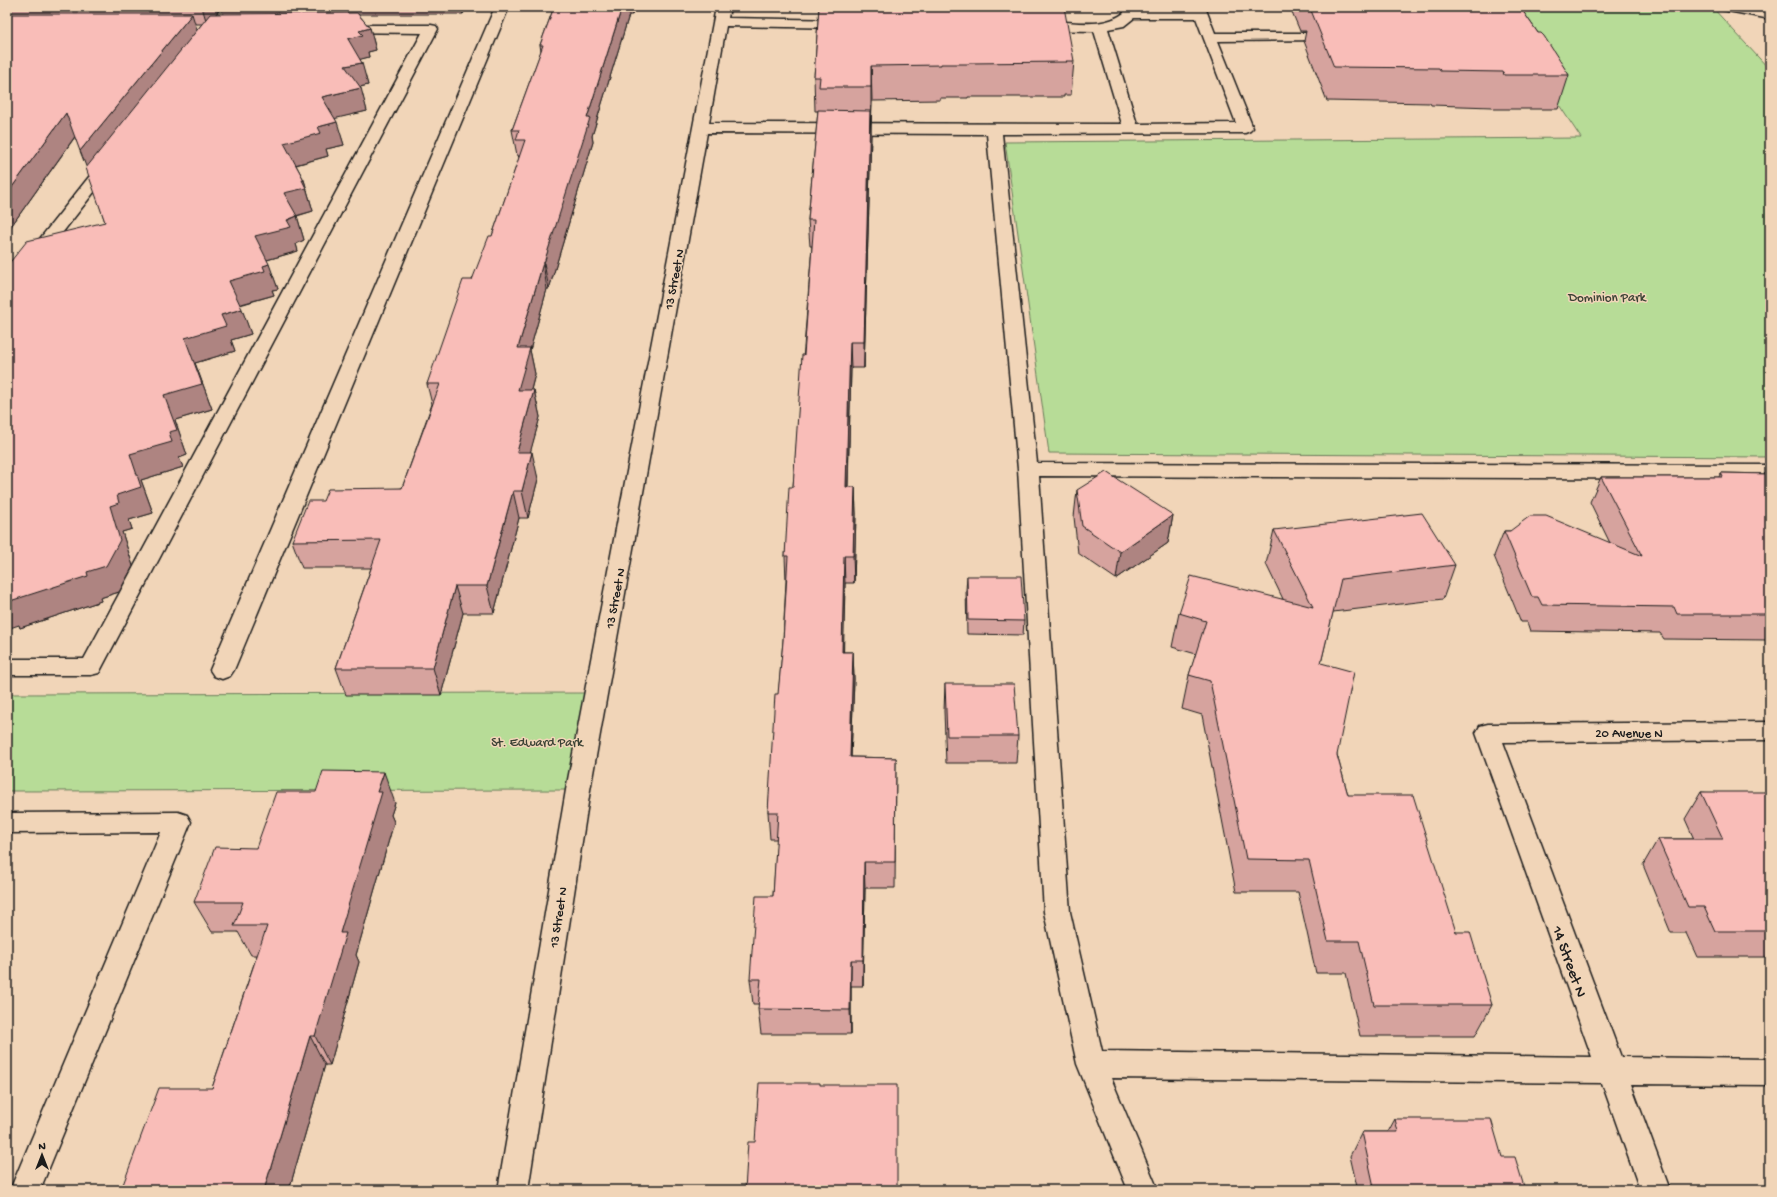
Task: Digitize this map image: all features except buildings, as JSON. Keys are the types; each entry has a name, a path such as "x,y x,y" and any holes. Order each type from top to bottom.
{"street":[{"path":"222,670 502,7"},
{"path":"1728,7 1770,15"},
{"path":"701,128 1245,128 1209,37 1200,10 1130,10 1126,19 1119,24 1100,27 1021,26"},
{"path":"722,15 863,24"},
{"name":"13 Street N","path":"513,1190 578,790 722,15"},
{"path":"1100,27 1131,128"},
{"path":"7,667 91,667 430,29 329,29"},
{"path":"1209,37 1344,36"},
{"path":"994,129 1028,469 1057,912 1091,1064 1143,1190"},
{"path":"7,292 120,148"},
{"path":"1028,469 1770,472"},
{"name":"20 Avenue N","path":"1488,733 1770,731"},
{"name":"14 Street N","path":"1488,733 1655,1190"},
{"path":"7,823 178,822 24,1190"},
{"path":"1091,1064 1770,1072"}],"green space":[{"name":"Dominion Park","path":"1494,7 1712,7 1770,70 1770,457 1049,453 1005,142 1581,138"},
{"name":"St. Edward Park","path":"596,693 578,790 7,791 7,694"}]}
